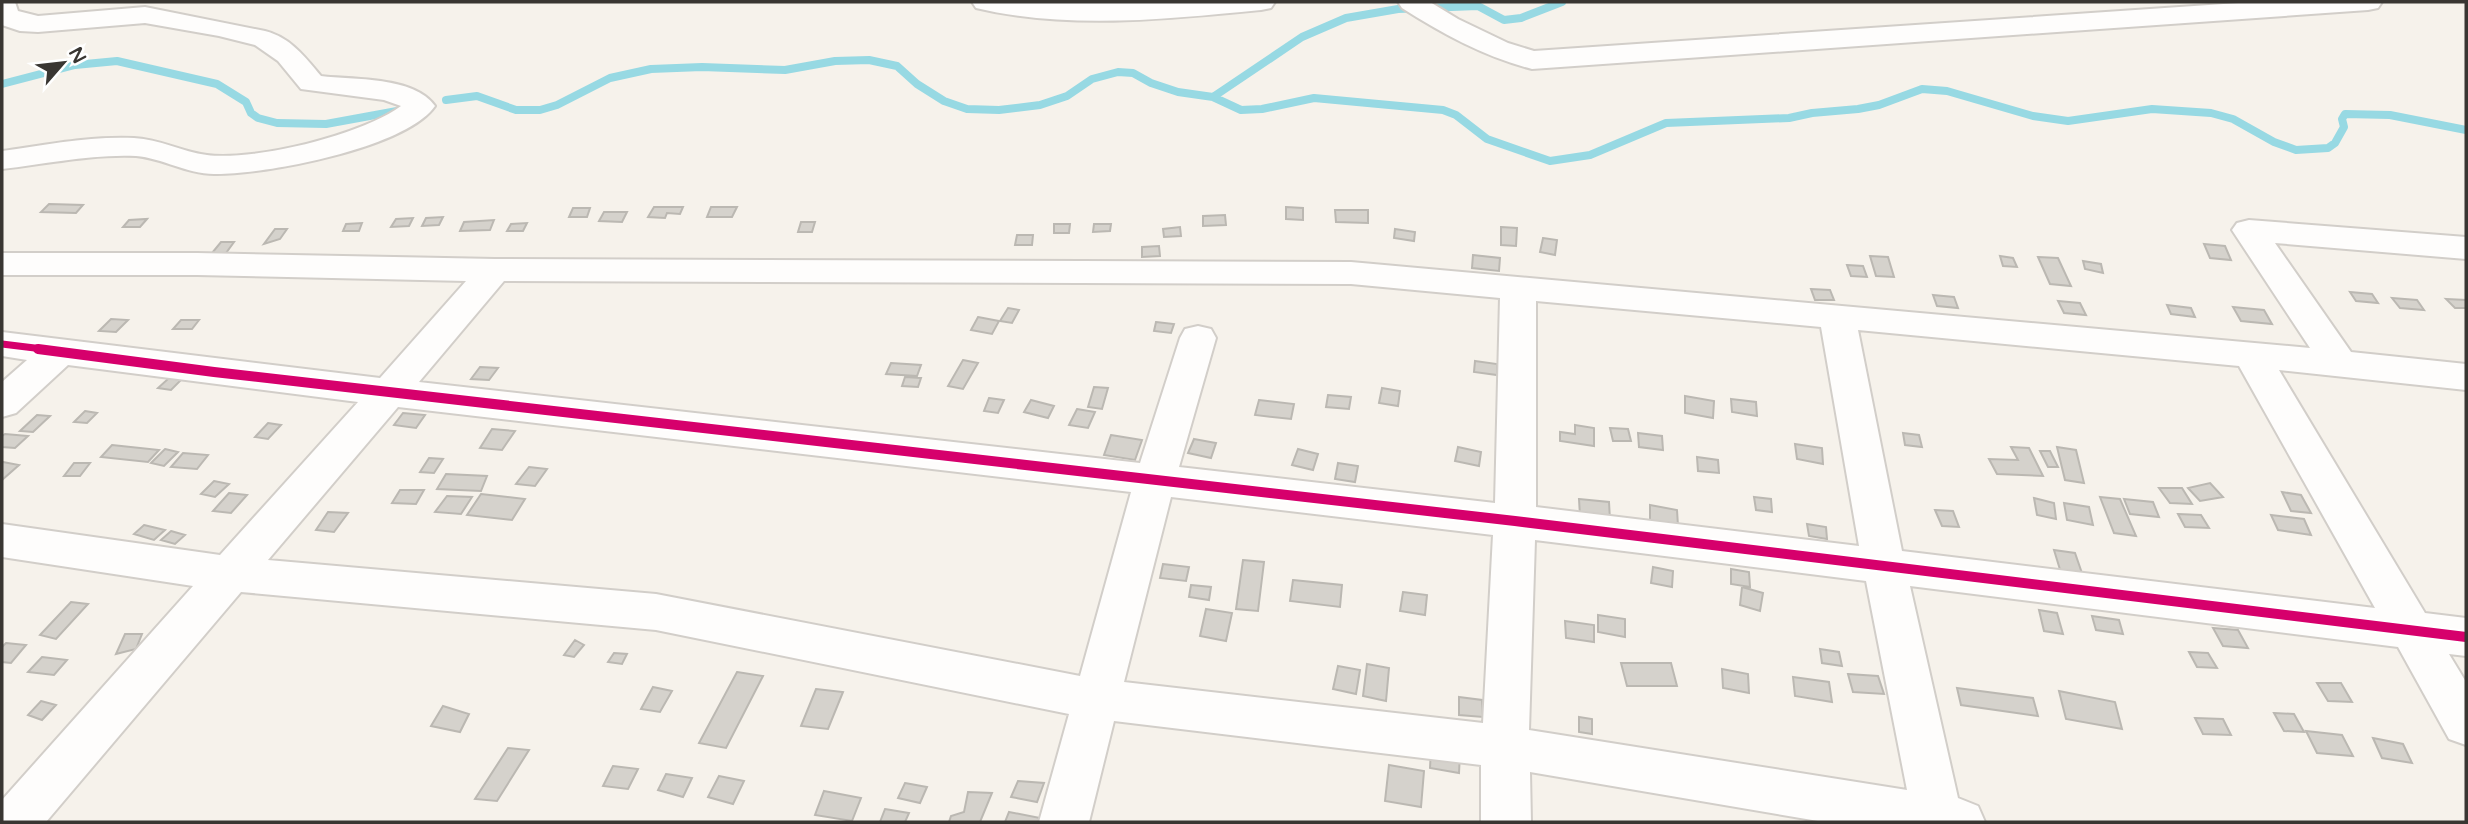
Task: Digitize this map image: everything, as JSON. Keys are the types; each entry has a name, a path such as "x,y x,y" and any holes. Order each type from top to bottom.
{"street":[{"path":"2,2 6,16 20,23 58,23 110,16 145,15 265,38 288,55 311,83 391,93 413,99 420,106 411,116 368,134 295,154 251,162 211,165 138,147 104,148 2,160"},
{"path":"986,2 1028,9 1112,12 1261,2"},
{"path":"1412,2 1448,25 1498,49 1532,60 2368,2"},
{"path":"2340,364 2249,230 2466,248"},
{"path":"2,264 183,264 495,270 1351,272 2251,354 2466,377"},
{"path":"15,820 495,270"},
{"path":"1506,822 1505,747 1515,521 1518,288"},
{"path":"2,540 230,574 656,612 1096,699 1505,747 1945,821 1884,565 1837,316"},
{"path":"1064,822 1155,479 1198,338"},
{"path":"2,344 1515,521 2466,637"},
{"path":"2,403 60,352"},
{"path":"2251,354 2466,724"}],"building":[{"path":"49,204 83,205 76,213 41,212"},
{"path":"654,207 683,207 680,214 667,213 665,218 648,217"},
{"path":"711,207 737,207 732,217 707,217"},
{"path":"1286,207 1303,208 1303,220 1286,219"},
{"path":"573,208 590,208 587,217 569,217"},
{"path":"1335,210 1368,210 1368,223 1336,222"},
{"path":"604,212 627,212 622,222 599,221"},
{"path":"1225,215 1226,225 1203,226 1203,216"},
{"path":"443,217 439,225 422,226 426,218"},
{"path":"413,218 409,226 391,227 396,219"},
{"path":"147,219 140,227 123,227 129,220"},
{"path":"494,220 490,230 460,231 464,222"},
{"path":"801,222 815,222 812,232 798,232"},
{"path":"362,223 359,231 343,231 346,224"},
{"path":"527,223 523,231 507,231 511,224"},
{"path":"1054,224 1070,224 1069,233 1054,233"},
{"path":"1094,224 1111,224 1110,231 1093,232"},
{"path":"1180,227 1181,236 1164,237 1163,229"},
{"path":"1501,227 1517,228 1516,246 1501,245"},
{"path":"275,229 287,229 280,239 264,244"},
{"path":"1395,229 1415,232 1414,241 1394,238"},
{"path":"1017,235 1033,235 1032,245 1015,245"},
{"path":"1543,238 1557,240 1555,255 1540,252"},
{"path":"221,242 234,242 226,253 212,253"},
{"path":"2204,244 2225,246 2231,260 2210,258"},
{"path":"1159,246 1160,256 1142,257 1142,247"},
{"path":"1473,255 1500,258 1499,271 1472,268"},
{"path":"1870,256 1888,257 1894,277 1876,276"},
{"path":"2000,256 2013,258 2017,267 2003,266"},
{"path":"2038,257 2058,258 2071,286 2050,284"},
{"path":"2083,261 2101,264 2103,273 2085,269"},
{"path":"1847,265 1863,266 1867,277 1851,276"},
{"path":"1811,289 1830,290 1834,300 1815,300"},
{"path":"2350,292 2372,294 2378,303 2356,301"},
{"path":"1933,295 1954,297 1958,308 1937,306"},
{"path":"2392,298 2417,300 2424,310 2400,308"},
{"path":"2446,299 2466,300 2466,308 2455,308"},
{"path":"2058,301 2080,303 2086,315 2064,313"},
{"path":"2167,305 2191,308 2195,317 2171,314"},
{"path":"2233,307 2264,310 2272,324 2241,321"},
{"path":"1008,308 1019,310 1012,323 1000,321"},
{"path":"978,317 999,321 992,334 971,330"},
{"path":"111,319 128,320 116,332 99,331"},
{"path":"181,320 199,320 192,329 173,329"},
{"path":"1156,322 1174,324 1171,333 1154,331"},
{"path":"963,360 978,363 963,389 948,386"},
{"path":"1475,361 1497,364 1497,375 1474,372"},
{"path":"891,363 921,365 917,376 886,374"},
{"path":"480,367 498,368 489,380 471,379"},
{"path":"905,377 921,378 918,387 902,386"},
{"path":"169,378 181,380 171,390 158,388"},
{"path":"1094,387 1108,388 1102,409 1088,407"},
{"path":"1382,388 1400,391 1398,406 1379,403"},
{"path":"1328,395 1351,397 1349,409 1326,407"},
{"path":"1685,396 1714,401 1713,418 1685,413"},
{"path":"989,398 1004,400 998,413 984,411"},
{"path":"1731,399 1756,402 1757,416 1732,412"},
{"path":"1031,400 1054,406 1048,418 1024,412"},
{"path":"1259,400 1294,404 1291,419 1255,415"},
{"path":"1077,409 1095,412 1088,428 1069,425"},
{"path":"85,411 97,413 87,423 74,422"},
{"path":"403,413 425,415 416,428 394,425"},
{"path":"37,415 50,416 33,432 20,431"},
{"path":"268,423 281,425 268,439 255,437"},
{"path":"1575,425 1594,428 1594,446 1560,441 1560,432 1575,434"},
{"path":"1610,428 1628,429 1631,441 1613,441"},
{"path":"492,429 515,431 502,450 480,448"},
{"path":"1638,433 1662,436 1663,450 1639,447"},
{"path":"1903,433 1919,435 1922,447 1905,445"},
{"path":"1111,435 1142,440 1135,460 1104,455"},
{"path":"2,436 28,436 15,448 2,447"},
{"path":"1194,439 1216,443 1211,458 1188,453"},
{"path":"1795,444 1822,448 1823,464 1797,459"},
{"path":"112,445 159,450 148,462 101,457"},
{"path":"1458,447 1481,452 1479,466 1455,461"},
{"path":"2011,447 2029,448 2043,476 1997,474 1989,459 2018,460"},
{"path":"2057,447 2076,450 2084,483 2065,480"},
{"path":"165,449 178,452 164,466 151,463"},
{"path":"1298,449 1318,454 1313,470 1292,465"},
{"path":"2040,451 2050,451 2058,467 2048,467"},
{"path":"183,453 208,455 197,469 171,467"},
{"path":"1697,457 1718,460 1719,473 1698,471"},
{"path":"429,458 443,459 434,473 420,472"},
{"path":"2,463 19,465 2,480"},
{"path":"74,463 90,463 80,476 64,476"},
{"path":"1338,463 1358,466 1355,482 1335,479"},
{"path":"529,467 547,469 535,486 516,484"},
{"path":"446,474 487,476 481,491 437,489"},
{"path":"214,481 229,484 215,497 201,494"},
{"path":"2210,483 2223,497 2200,501 2188,488"},
{"path":"2159,488 2182,488 2192,504 2170,503"},
{"path":"400,490 424,490 416,504 392,503"},
{"path":"2282,492 2301,495 2311,513 2291,511"},
{"path":"229,493 247,495 231,513 213,511"},
{"path":"481,494 525,499 512,520 467,515"},
{"path":"447,496 472,497 461,514 435,512"},
{"path":"1754,497 1771,499 1772,512 1756,510"},
{"path":"2100,497 2120,499 2136,536 2114,533"},
{"path":"2034,498 2054,503 2056,519 2037,515"},
{"path":"1579,499 1609,502 1610,520 1580,516"},
{"path":"2124,499 2153,502 2159,517 2130,514"},
{"path":"2064,503 2089,507 2093,525 2067,520"},
{"path":"1650,505 1677,510 1678,526 1650,521"},
{"path":"1935,510 1953,511 1959,527 1942,526"},
{"path":"328,512 348,513 334,532 316,530"},
{"path":"2178,514 2201,515 2209,528 2185,527"},
{"path":"2271,515 2304,519 2311,535 2278,530"},
{"path":"1807,524 1826,527 1827,539 1809,536"},
{"path":"144,525 165,530 154,540 134,534"},
{"path":"171,531 185,535 175,544 161,540"},
{"path":"2054,550 2075,553 2084,579 2062,576"},
{"path":"1243,560 1264,562 1258,611 1236,609"},
{"path":"1163,564 1189,567 1186,581 1160,578"},
{"path":"1653,567 1673,571 1672,587 1651,583"},
{"path":"1731,569 1749,572 1750,587 1731,584"},
{"path":"1293,580 1342,585 1340,607 1290,601"},
{"path":"1191,585 1211,587 1209,600 1189,597"},
{"path":"1742,587 1763,593 1760,611 1740,605"},
{"path":"1403,592 1427,595 1425,615 1400,611"},
{"path":"71,602 88,604 56,639 40,635"},
{"path":"1206,609 1232,613 1226,641 1200,636"},
{"path":"2039,610 2057,613 2063,634 2044,631"},
{"path":"1598,615 1625,619 1625,637 1598,632"},
{"path":"2092,616 2119,620 2123,634 2096,630"},
{"path":"1565,621 1594,625 1594,642 1566,638"},
{"path":"2213,628 2238,630 2248,648 2223,646"},
{"path":"125,634 142,634 136,649 116,654"},
{"path":"575,640 584,645 574,657 564,655"},
{"path":"6,643 26,645 11,663 2,662 2,647"},
{"path":"1820,649 1839,652 1842,666 1822,663"},
{"path":"2189,652 2208,653 2217,668 2197,667"},
{"path":"614,653 627,654 622,664 608,662"},
{"path":"42,657 67,660 54,675 28,672"},
{"path":"1621,663 1671,663 1677,686 1627,686"},
{"path":"1367,664 1389,668 1386,701 1363,696"},
{"path":"1338,666 1360,670 1356,694 1333,689"},
{"path":"1722,669 1748,674 1749,693 1723,688"},
{"path":"737,672 763,676 726,748 699,743"},
{"path":"1848,674 1878,676 1884,694 1853,692"},
{"path":"1793,677 1829,682 1832,702 1795,696"},
{"path":"2317,683 2341,683 2352,702 2328,701"},
{"path":"653,687 672,691 660,712 641,709"},
{"path":"1957,688 2033,698 2038,716 1961,705"},
{"path":"816,689 843,692 828,729 801,726"},
{"path":"2059,691 2115,702 2122,729 2066,719"},
{"path":"1459,697 1482,700 1483,717 1459,715"},
{"path":"41,701 56,705 42,720 28,715"},
{"path":"443,706 469,714 460,732 431,726"},
{"path":"2274,713 2294,714 2304,732 2284,731"},
{"path":"1579,717 1592,719 1592,734 1579,732"},
{"path":"2195,718 2223,719 2231,735 2203,734"},
{"path":"2306,731 2342,735 2353,756 2317,753"},
{"path":"2373,738 2403,744 2412,763 2382,758"},
{"path":"508,748 529,750 497,801 475,799"},
{"path":"1431,749 1460,753 1459,773 1430,768"},
{"path":"1389,765 1424,771 1421,807 1385,801"},
{"path":"613,766 638,769 628,789 603,786"},
{"path":"666,774 692,778 683,797 658,790"},
{"path":"719,776 744,781 733,804 708,797"},
{"path":"1018,781 1044,783 1037,802 1011,797"},
{"path":"905,783 927,787 920,803 898,798"},
{"path":"824,791 861,798 852,821 815,815"},
{"path":"968,792 992,793 980,822 949,822 951,816 964,812"},
{"path":"885,809 909,813 905,822 880,822"},
{"path":"1009,812 1040,818 1039,822 1005,822"}],"waterway":[{"path":"1213,97 1302,37 1346,18 1398,9 1478,6 1504,20 1521,18 1562,2"},
{"path":"446,100 477,96 516,110 540,110 557,105 610,78 651,69 702,67 785,70 835,61 869,60 897,66 917,84 944,101 967,109 999,110 1040,105 1067,96 1092,79 1118,72 1133,73 1151,83 1178,92 1213,97"},
{"path":"2,84 75,65 117,61 217,84 246,102 251,113 258,118 277,123 326,124 397,111"},
{"path":"1213,97 1241,110 1262,109 1314,98 1443,110 1456,115 1487,139 1550,161 1590,155 1666,123 1789,118 1858,109 1879,105 1922,89 1947,91 2033,116 2068,121 2152,109 2211,113 2233,119 2274,142 2296,150 2328,148 2335,143 2344,127 2342,119 2345,114 2390,115 2466,130"}],"cycle path":[{"path":"2,344 214,372 1515,521 2466,637"}]}
